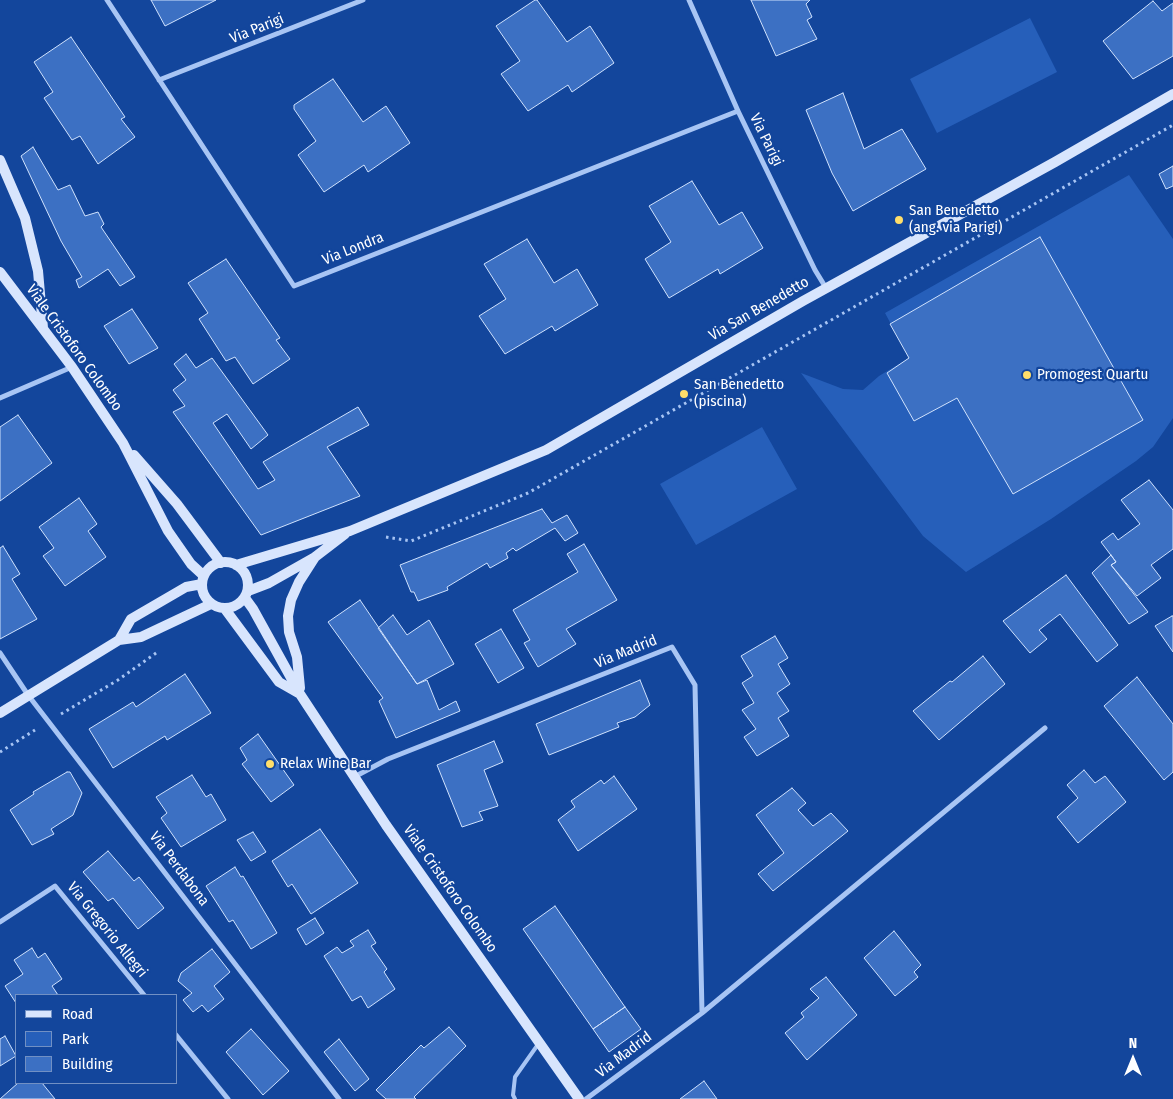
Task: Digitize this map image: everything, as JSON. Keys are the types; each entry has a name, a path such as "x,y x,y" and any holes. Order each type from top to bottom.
{"main road":[{"name":"Via San Benedetto","path":"236,565 350,531 546,450 826,288 1055,162 1173,94"},
{"path":"0,160 25,218 38,271 44,329"},
{"name":"Viale Cristoforo Colombo","path":"0,272 72,367 123,443 168,531 203,580"},
{"name":"Viale Cristoforo Colombo","path":"123,443 176,504 221,563"},
{"name":"Via San Benedetto","path":"246,595 315,557 350,531"},
{"name":"Viale Cristoforo Colombo","path":"300,694 297,657 289,632 288,616 291,600 299,582 315,557"},
{"path":"221,563 236,565 246,576 246,595 233,607 226,609 211,604 206,598 203,580 208,570 221,563"},
{"path":"119,640 131,619 186,587 203,580"},
{"name":"Viale Cristoforo Colombo","path":"246,595 300,694 386,824 579,1099"},
{"path":"0,713 119,640 141,637 211,604"},
{"name":"Viale Cristoforo Colombo","path":"226,609 279,682 300,694"}],"street":[{"name":"Via Londra","path":"107,0 294,286 738,111"},
{"name":"Via Parigi","path":"159,80 363,0"},
{"name":"Via Parigi","path":"690,0 738,111 826,288"},
{"path":"0,398 72,367"},
{"name":"Via Madrid","path":"356,776 388,759 672,647 695,685 702,1013"},
{"name":"Via Perdabona","path":"0,653 28,695 50,720 339,1099"},
{"name":"Via Madrid","path":"586,1099 702,1013 1045,728"},
{"name":"Via Gregorio Allegri","path":"0,922 55,886 143,994"},
{"path":"178,1037 228,1099"}],"lane":[{"path":"516,1099 513,1095 515,1077 539,1043"}],"path":[{"path":"385,537 411,541 528,493 1173,125"},
{"path":"0,752 118,680 167,646"}],"green space":[{"path":"1030,18 1057,72 937,133 910,79"},
{"name":"Promogest Quartu","path":"1129,175 1173,239 1173,418 1153,447 1136,461 1051,519 966,572 923,536 801,373 843,389 863,390 879,376 909,358 885,313"},
{"path":"762,427 797,489 696,545 660,484"}],"building":[{"path":"151,0 216,0 165,26"},
{"path":"537,0 567,42 590,26 614,63 572,92 568,85 528,111 501,74 520,61 496,26"},
{"path":"751,0 810,0 806,4 812,17 807,20 817,39 776,56"},
{"path":"1153,1 1162,11 1173,3 1173,56 1133,79 1103,41"},
{"path":"71,37 125,117 121,119 135,137 98,164 80,136 72,140 44,98 53,92 34,62"},
{"path":"333,79 363,122 386,106 410,143 368,172 364,165 324,192 298,155 316,141 294,109 294,105"},
{"path":"843,93 864,149 902,129 926,169 853,211 832,173 806,110"},
{"path":"33,147 58,190 70,185 85,216 98,212 104,224 101,227 135,277 120,286 108,269 79,288 76,280 82,277 61,241 21,156"},
{"path":"1173,166 1173,186 1166,189 1159,174"},
{"path":"692,181 719,225 742,212 763,248 720,274 718,269 669,298 645,259 671,242 649,206"},
{"name":"Promogest Quartu","path":"1040,237 1143,420 1013,494 957,398 914,421 887,373 909,358 890,324"},
{"path":"527,239 554,283 577,269 598,305 555,331 552,326 505,354 479,316 506,299 484,264"},
{"path":"226,259 280,338 276,340 290,359 253,384 235,357 226,361 199,319 208,313 188,283"},
{"path":"132,309 158,348 129,364 104,326"},
{"path":"186,354 196,368 212,358 268,435 251,449 227,414 213,423 258,489 275,480 263,462 358,407 369,425 327,447 360,496 261,535 173,412 185,406 173,390 186,380 174,364"},
{"path":"18,415 52,463 0,501 0,427"},
{"path":"1149,480 1173,510 1173,549 1151,565 1161,578 1137,596 1111,565 1116,562 1101,542 1113,533 1118,540 1140,524 1121,500"},
{"path":"79,498 97,524 88,531 106,557 65,586 43,556 54,548 39,527"},
{"path":"542,509 552,523 567,515 578,533 565,541 555,528 516,551 513,548 506,553 508,558 490,568 487,563 447,587 448,590 418,601 414,592 411,592 400,565"},
{"path":"584,544 617,600 566,629 576,644 538,667 524,643 530,640 513,610 578,572 567,554"},
{"path":"3,546 20,574 12,579 37,619 0,639 0,548"},
{"path":"1111,555 1116,562 1111,565 1148,612 1129,624 1092,573"},
{"path":"1066,575 1118,645 1097,662 1060,614 1039,630 1047,639 1030,653 1003,621"},
{"path":"360,600 417,684 427,680 439,710 456,701 460,711 396,738 379,701 383,698 328,622"},
{"path":"393,615 407,635 429,620 454,664 417,684 378,628"},
{"path":"1173,616 1173,652 1155,626"},
{"path":"501,629 524,668 498,683 475,644"},
{"path":"775,636 788,658 778,664 790,684 777,693 789,711 778,718 789,736 757,756 744,737 756,729 742,710 754,703 742,683 753,676 741,656"},
{"path":"983,656 1005,684 939,740 913,711"},
{"path":"185,674 211,713 167,740 165,736 113,768 89,729 133,702 136,707"},
{"path":"1137,677 1173,724 1173,772 1164,780 1104,706"},
{"path":"640,680 650,705 635,717 617,723 619,727 549,755 536,724"},
{"path":"258,734 294,785 271,802 242,764 247,760 240,748"},
{"path":"494,741 503,762 484,770 498,806 479,812 483,820 462,827 437,765"},
{"path":"1084,770 1095,783 1105,776 1126,802 1078,843 1057,817 1078,798 1067,785"},
{"path":"70,772 82,793 73,815 51,829 54,834 32,845 10,810 34,794 33,792"},
{"path":"192,775 206,797 211,794 226,820 181,847 161,818 167,813 156,797"},
{"path":"614,776 637,809 578,851 558,820 575,807 571,801 601,780 604,784"},
{"path":"792,788 806,803 798,810 813,826 831,813 848,831 773,891 758,874 784,853 756,815"},
{"path":"320,829 358,883 311,914 292,884 288,887 272,861"},
{"path":"253,832 266,852 251,861 237,840"},
{"path":"108,851 134,881 139,877 164,908 138,929 113,898 108,901 83,872"},
{"path":"235,867 241,877 243,876 277,933 251,949 233,920 229,922 206,886"},
{"path":"555,906 625,1007 593,1029 523,929"},
{"path":"315,918 324,933 306,945 297,929"},
{"path":"368,930 376,943 371,946 387,969 384,972 395,989 368,1008 361,996 352,1001 324,956 337,947 342,953 354,946 350,941"},
{"path":"894,931 921,965 914,972 918,977 895,996 864,958"},
{"path":"32,948 38,958 45,953 62,979 52,986 57,994 15,994 15,1001 5,986 23,974 14,960"},
{"path":"212,949 230,972 214,986 224,999 208,1012 202,1005 193,1012 183,1000 192,993 178,981 181,973"},
{"path":"826,977 857,1015 807,1060 785,1033 804,1017 801,1013 819,998 810,989"},
{"path":"625,1007 641,1029 609,1052 593,1029"},
{"path":"449,1027 466,1046 414,1097 416,1099 386,1099 376,1090 421,1045 424,1048"},
{"path":"251,1029 289,1071 263,1095 226,1052"},
{"path":"5,1036 15,1057 0,1066 0,1039"},
{"path":"339,1039 369,1079 355,1091 324,1052"},
{"path":"704,1081 717,1099 680,1099"},
{"path":"17,1084 43,1084 55,1099 0,1099"}],"place":[{"name":"San Benedetto (ang. via Parigi)","path":"899,220"},
{"name":"Promogest Quartu","path":"1027,375"},
{"name":"San Benedetto (piscina)","path":"684,394"},
{"name":"Relax Wine Bar","path":"270,764"}]}
